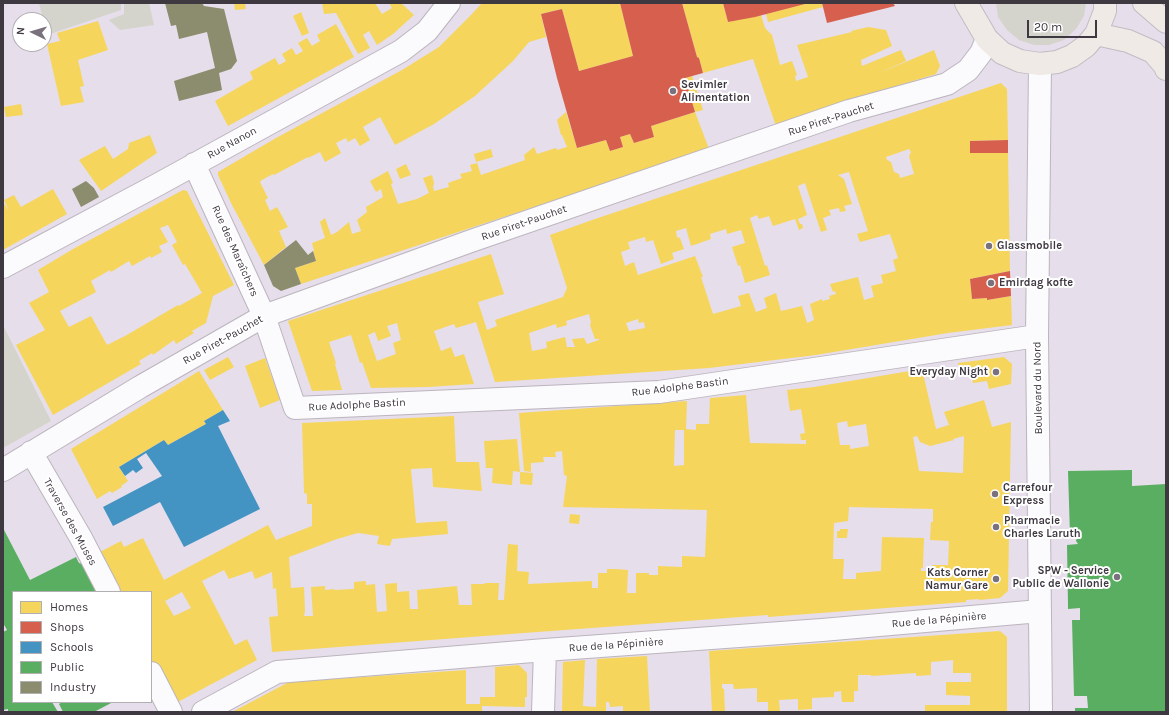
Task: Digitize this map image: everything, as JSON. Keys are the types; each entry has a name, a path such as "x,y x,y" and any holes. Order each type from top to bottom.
{"main road":[{"path":"971,8 988,39 1002,53 1020,61 1040,64 1057,62 1072,56 1086,46 1096,34 1105,11 1105,3"},
{"path":"1144,3 1166,22"},
{"path":"1096,34 1128,41 1153,52 1166,69"}],"street":[{"name":"Rue Nanon","path":"3,267 401,52 428,31 449,3"},
{"name":"Rue Piret-Pauchet","path":"31,452 264,316 471,241 842,114 948,84 968,70 981,53 988,39"},
{"name":"Boulevard du Nord","path":"1040,64 1038,336 1041,712"},
{"name":"Rue des Maraîchers","path":"194,164 264,316 295,408"},
{"name":"Rue Adolphe Bastin","path":"295,408 659,392 1038,336"},
{"path":"3,470 31,452"},
{"name":"Traverse des Muses","path":"31,452 81,538 108,591"},
{"name":"Rue de la Pépinière","path":"203,712 276,672 545,650 822,630 1040,611"},
{"path":"543,712 545,650"},
{"path":"152,675 171,712"}],"shaded area":[{"path":"39,3 121,3 121,10 52,33 52,12 41,12"},
{"path":"124,3 149,3 154,25 120,30 109,20 124,14"},
{"path":"996,3 1086,3 1084,16 1076,29 1064,40 1049,45 1034,45 1019,40 1007,30 998,17"},
{"path":"3,325 51,421 3,448"}],"building: Homes":[{"path":"234,3 245,3 246,9 235,10"},
{"path":"322,3 375,3 382,14 392,8 389,3 401,3 414,15 393,34 377,45 369,31 363,35 370,48 358,54 336,13 324,14"},
{"path":"482,3 620,3 633,56 579,71 562,9 541,14 546,37 529,42 513,61 475,96 434,124 395,145 380,117 363,127 370,140 360,146 355,138 348,142 346,138 336,143 341,153 325,162 320,152 262,180 260,182 268,198 265,200 270,211 277,207 288,227 279,231 286,247 264,265 232,205 218,172 276,138 402,70 439,47"},
{"path":"682,3 723,3 728,22 761,15 765,28 772,35 780,65 792,61 797,75 795,76 796,81 808,77 797,45 868,27 886,30 892,46 861,60 862,66 901,50 906,61 877,74 934,50 940,66 936,74 776,126 753,59 703,73"},
{"path":"807,3 822,3 823,7 768,22 766,14"},
{"path":"301,12 309,33 302,36 293,16"},
{"path":"98,21 108,50 78,60 84,86 80,87 84,102 61,106 49,52 52,52 52,43 60,41 57,33"},
{"path":"336,24 354,57 228,126 215,101 253,79 250,72 275,58 279,65 286,61 282,54 292,48 296,55 303,51 298,43 307,38 312,46 320,41 317,35"},
{"path":"692,76 703,110 695,112 685,78"},
{"path":"1001,83 1007,89 1008,140 970,141 970,153 1008,153 1010,271 970,279 972,299 987,298 987,300 1011,296 1012,325 948,333 816,355 709,368 495,382 476,322 456,328 454,324 434,331 441,351 451,347 455,357 464,354 474,384 428,387 371,388 362,362 360,363 351,335 329,342 336,363 342,390 312,391 288,321 491,254 504,294 478,302 487,330 497,326 495,320 563,297 567,288 550,235","holes":["909,149 911,152 909,156 914,174 900,178 899,174 894,172 891,162 887,160 886,157","849,172 868,231 857,234 860,242 890,234 898,258 893,260 896,271 881,275 883,283 871,286 874,297 864,300 858,277 830,284 833,292 835,291 836,294 829,296 830,299 822,301 822,299 810,304 814,320 807,323 802,306 781,311 776,293 764,298 767,308 756,312 749,293 738,296 741,306 713,314 701,277 703,277 695,256 638,275 634,262 625,266 621,252 630,249 628,242 645,237 646,242 653,240 661,264 674,259 672,253 684,249 680,238 677,237 676,231 686,228 691,246 711,239 710,234 726,229 727,234 741,230 745,243 732,247 738,266 740,265 745,283 770,275 767,265 765,266 750,218 757,215 759,219 769,216 773,226 795,219 799,230 803,228 798,219 807,215 798,186 805,183 821,232 827,230 823,218 831,215 829,210 839,208 840,212 846,211 844,206 852,204 844,179 838,175","589,314 591,322 590,325 595,339 599,340 587,344 584,338 572,339 575,347 567,347 565,337 546,342 547,348 532,351 529,333 556,324 557,328 567,325 566,321","638,319 639,323 644,322 645,328 629,331 626,323","397,323 401,340 393,343 396,354 377,361 368,335 375,332 378,341 391,336 387,326"]},
{"path":"21,104 23,115 6,117 4,107"},
{"path":"566,112 577,148 606,140 610,151 623,147 620,137 630,134 634,143 654,137 651,126 695,112 709,149 301,284 295,268 316,261 312,243 325,238 320,222 325,218 331,235 349,222 352,234 361,231 357,220 367,212 366,207 383,197 381,189 376,192 370,181 388,171 393,183 391,184 398,204 417,199 429,193 423,178 432,175 434,191 449,187 448,183 462,178 460,174 472,171 470,165 477,163 481,175 525,160 524,155 534,147 537,154 556,148 557,150 567,147 561,135 557,120"},
{"path":"150,135 157,153 101,191 79,160 105,146 113,159 128,149 129,143"},
{"path":"491,149 493,157 476,162 474,154"},
{"path":"406,164 411,175 400,179 396,169"},
{"path":"53,189 67,214 3,250 3,202 9,211 4,200 14,195 21,207"},
{"path":"183,190 187,191 234,285 213,296 206,323 192,331 194,333 176,344 174,340 153,355 152,353 139,361 141,364 53,415 16,345 45,330 29,303 49,292 38,270 73,249","holes":["168,225 177,242 172,245 183,265 185,264 202,293 107,345 91,316 69,327 60,311 96,292 91,281 110,270 111,272 129,261 132,266 150,256 151,258 162,252 159,246 168,242 160,228"]},
{"path":"228,357 234,367 210,380 204,370"},
{"path":"1004,357 1012,364 1011,384 989,389 987,381 973,383 971,369 960,371 958,363"},
{"path":"265,358 280,400 260,408 245,366"},
{"path":"922,369 936,429 949,425 944,412 984,400 992,427 1011,422 1008,591 1000,598 966,600 966,602 768,617 768,615 272,652 269,617 278,616 276,588 273,589 272,572 255,579 252,571 229,579 224,570 202,581 235,645 247,639 257,660 174,704 152,662 152,591 117,591 98,553 121,541 124,547 143,538 164,580 268,525 276,540 312,526 312,504 307,504 307,494 304,493 302,423 454,416 456,462 479,462 482,491 433,487 432,468 411,469 416,523 447,521 448,534 392,539 390,546 377,544 379,536 358,533 337,539 289,557 291,588 304,587 304,616 313,616 311,587 325,586 325,590 354,589 354,582 366,581 366,585 375,584 377,612 387,611 385,584 397,583 397,592 409,591 410,609 418,609 417,590 457,586 459,605 472,605 471,584 499,583 498,600 504,600 508,544 518,545 517,571 529,572 528,584 592,581 592,588 598,588 598,573 607,573 607,569 628,570 627,593 636,593 636,573 658,575 658,566 682,567 682,556 705,557 707,510 563,507 567,476 564,475 562,451 555,452 556,457 543,457 544,462 531,463 531,472 524,471 519,413 687,401 686,429 696,430 696,424 709,424 710,398 746,395 750,443 806,444 806,440 801,440 800,434 805,433 801,409 790,411 787,390","holes":["847,421 848,427 866,424 869,446 850,449 850,445 840,445 837,423","675,430 684,430 684,465 674,466","917,436 920,442 930,446 964,436 963,473 919,471 913,437","849,507 933,509 933,522 931,522 930,540 949,541 948,565 932,565 932,571 921,571 921,568 923,568 924,538 882,537 881,571 856,573 856,579 843,579 844,559 833,559 834,523 848,521","182,592 191,608 174,616 165,601"]},
{"path":"199,371 223,410 204,421 206,424 168,445 164,440 119,467 128,481 112,493 110,491 97,499 71,449"},
{"path":"517,439 520,472 513,471 512,485 492,483 493,468 486,468 484,441"},
{"path":"520,472 533,473 532,485 520,484"},
{"path":"570,514 580,515 579,524 569,523"},
{"path":"840,529 848,529 847,538 837,538 837,531 840,531"},
{"path":"1000,631 1007,637 1007,712 925,712 925,705 970,705 970,696 946,695 946,682 971,682 971,673 953,673 953,660 931,662 931,675 916,676 916,673 871,676 858,675 858,691 854,691 854,702 842,702 841,691 834,692 834,697 812,698 812,709 798,710 798,699 779,700 780,712 768,712 768,702 757,702 757,688 734,689 733,684 722,684 722,688 724,689 725,712 712,712 709,651"},
{"path":"647,656 650,712 623,712 623,706 610,707 609,702 606,702 606,712 562,712 563,662 585,660 583,706 596,707 597,659"},
{"path":"519,665 527,673 527,697 525,697 525,707 482,706 482,712 232,712 289,682 466,670 466,704 480,704 480,697 495,697 495,667"}],"building: Shops":[{"path":"620,3 682,3 703,73 685,78 695,112 651,126 654,137 634,143 630,134 620,137 623,147 610,151 606,140 577,148 541,14 562,9 579,71 633,56"},
{"path":"723,3 805,4 755,17 728,22"},
{"path":"822,3 893,3 895,6 827,23"},
{"path":"1008,140 1008,153 970,153 970,141"},
{"name":"Emirdag kofte","path":"1010,271 1011,296 987,300 987,298 972,299 970,279"}],"building: Schools":[{"path":"223,410 230,421 218,426 260,509 184,547 160,502 113,526 103,507 162,476 146,453 137,459 143,468 136,473 133,470 125,476 119,467 164,440 168,445 206,424 204,421"}],"building: Public":[{"name":"SPW - Service Public de Wallonie","path":"1132,470 1132,486 1166,484 1166,712 1075,712 1075,708 1088,708 1087,696 1074,696 1072,620 1080,620 1080,608 1068,609 1067,545 1078,544 1076,541 1078,535 1070,535 1068,471"},
{"path":"3,528 30,580 76,557 79,563 83,564 97,591 12,591 12,703 53,703 58,712 8,712 8,709 3,710 3,632 7,630 3,623"},
{"path":"111,703 94,712 63,712 59,704"}],"building: Industry":[{"path":"165,3 202,3 204,6 224,9 237,61 231,69 219,73 222,90 179,101 174,81 215,68 207,32 179,39 176,25 171,26"},
{"path":"86,181 94,188 99,197 81,207 72,189"},
{"path":"296,240 308,255 313,251 316,261 295,268 301,284 281,291 273,286 264,265"}],"place":[{"name":"Sevimler Alimentation","path":"673,91"},
{"name":"Glassmobile","path":"989,246"},
{"name":"Emirdag kofte","path":"991,283"},
{"name":"Everyday Night","path":"996,372"},
{"name":"Carrefour Express","path":"995,494"},
{"name":"Pharmacie Charles Laruth","path":"996,527"},
{"name":"SPW - Service Public de Wallonie","path":"1117,577"},
{"name":"Kats Corner Namur Gare","path":"996,579"}]}
